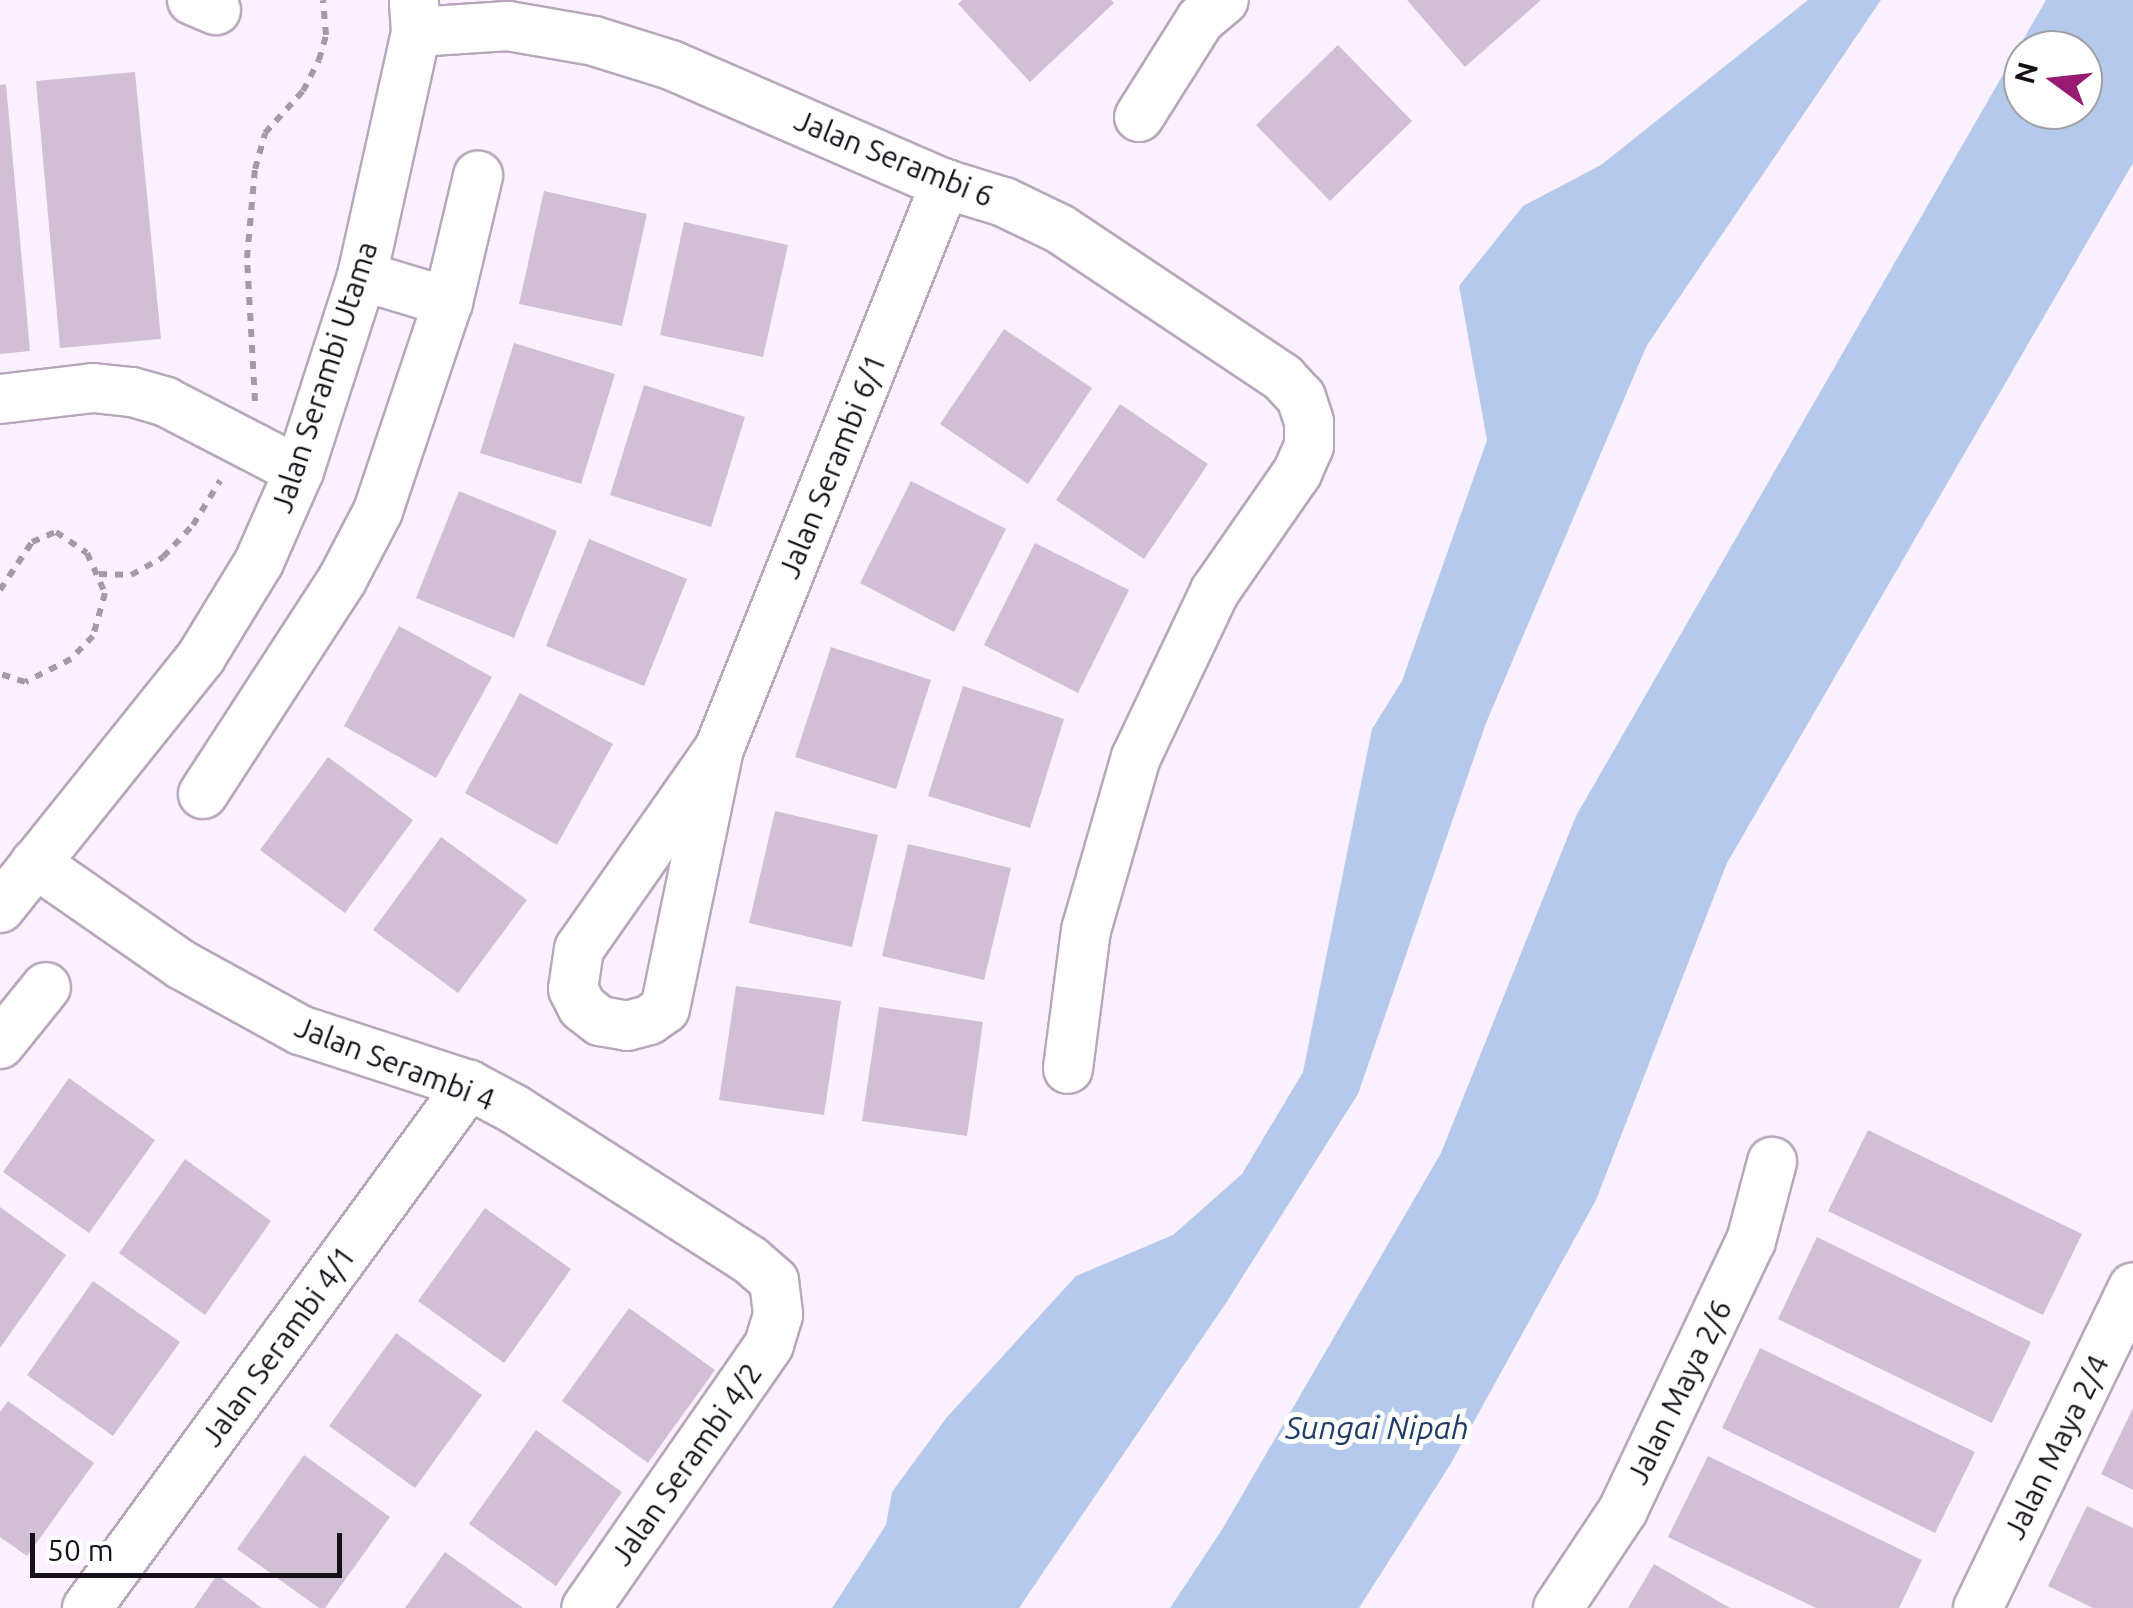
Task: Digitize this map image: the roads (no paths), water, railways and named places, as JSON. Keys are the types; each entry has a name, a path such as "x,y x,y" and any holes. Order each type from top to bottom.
{"street":[{"path":"1139,118 1200,20 1224,0"},
{"name":"Jalan Serambi 6","path":"415,16 594,41 671,65 946,184 1004,202 1060,229 1284,378 1301,397 1309,422 1308,446 1297,473 1215,591 1136,756 1086,930 1068,1069"},
{"name":"Jalan Serambi Utama","path":"0,908 201,658 259,562 299,471 362,276 415,16"},
{"path":"203,794 342,580 378,511 406,438 448,302 478,176"},
{"name":"Jalan Serambi 6/1","path":"718,749 580,949 573,989 582,1007 600,1021 627,1026 648,1020 664,1009 718,749 946,184"},
{"path":"362,276 448,302"},
{"path":"0,399 93,388 132,392 166,402 299,471"},
{"path":"201,658 269,694"},
{"name":"Jalan Serambi 4","path":"35,863 182,965 300,1030 469,1085 514,1108 750,1260 774,1281 778,1316"},
{"path":"0,1044 46,987"},
{"name":"Jalan Serambi 4/1","path":"87,1608 469,1085"},
{"name":"Jalan Maya 2/6","path":"1558,1608 1632,1492 1751,1241 1772,1162"},
{"name":"Jalan Maya 2/4","path":"1978,1608 2133,1286"},
{"name":"Jalan Serambi 4/2","path":"586,1608 748,1377 769,1345 778,1316"}],"water":[{"path":"1808,0 1881,0 1647,345 1486,723 1358,1094 1228,1300 1019,1608 832,1608 886,1525 892,1492 947,1417 1076,1276 1173,1235 1242,1174 1303,1072 1372,729 1402,681 1487,440 1459,286 1523,206 1601,165"},
{"name":"Sungai Nipah","path":"2046,0 2133,0 2133,163 1727,863 1596,1200 1450,1465 1359,1608 1170,1608 1223,1528 1441,1153 1576,816 2003,75 2003,130 2103,130 2103,30 2029,30"}]}
